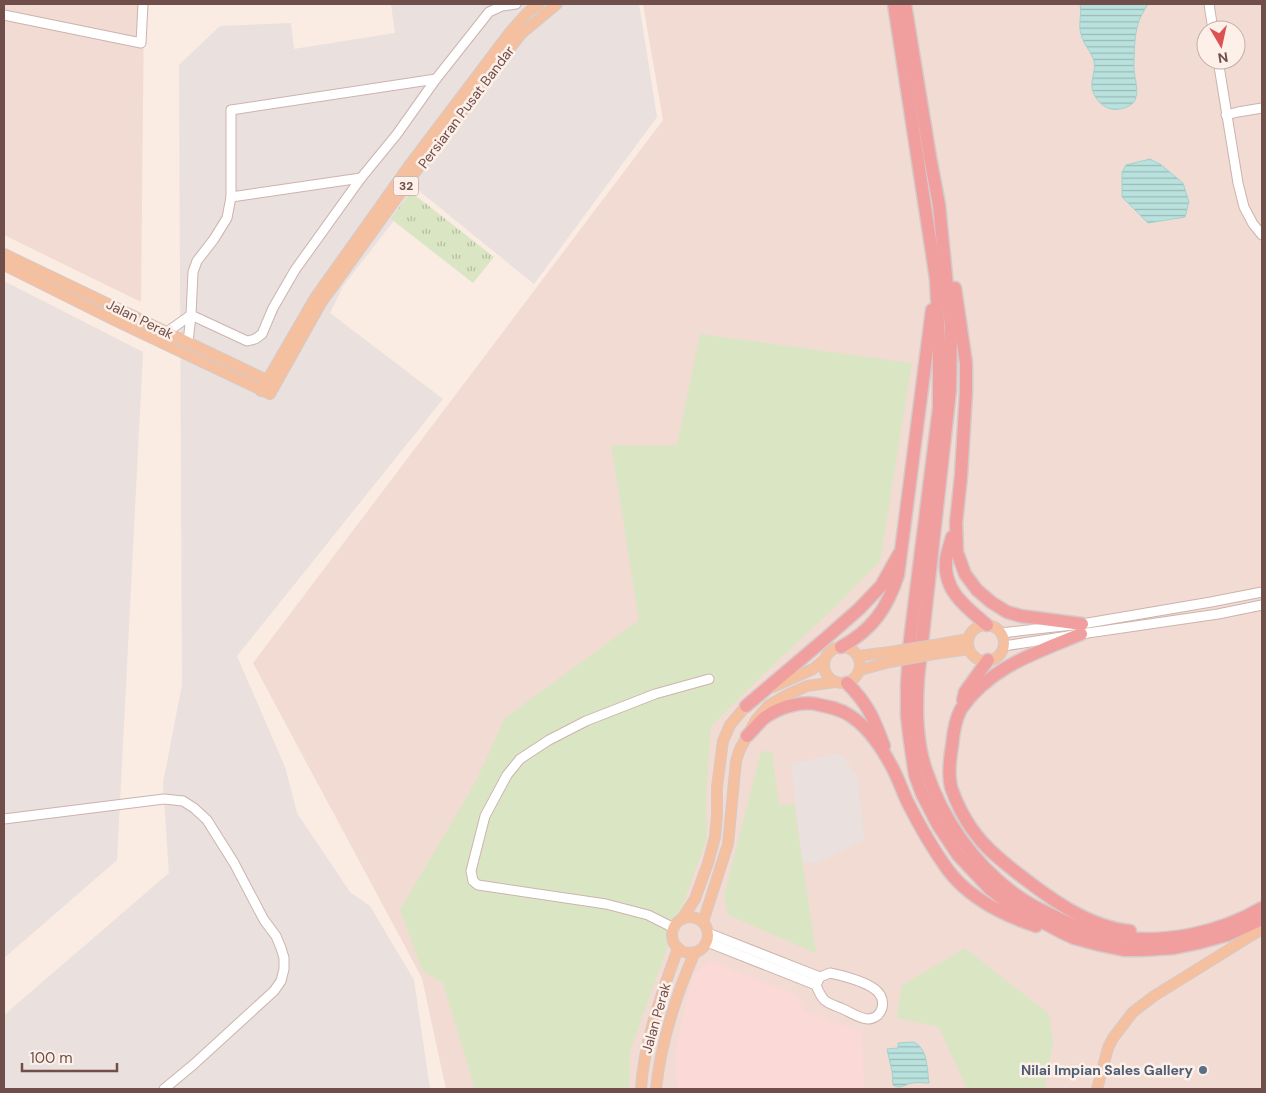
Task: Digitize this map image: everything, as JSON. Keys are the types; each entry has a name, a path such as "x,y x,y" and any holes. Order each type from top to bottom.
{"highway":[{"path":"899,5 939,205 966,363 966,400 956,523 957,552 965,574 977,590 1007,612 1081,629"},
{"path":"899,5 936,279 940,342 939,408 906,684 910,740 916,775 922,794 938,825 958,855 989,888 1009,904 1074,938 1124,950 1174,948 1227,936 1262,919"},
{"path":"939,205 951,327 950,390 918,679 917,721 926,772 944,813 973,855 992,876 1013,893 1041,910 1068,923 1096,933 1139,939 1156,939 1196,933 1217,928 1262,908"},
{"path":"841,647 869,627 883,611 893,591 898,575 936,279"},
{"path":"956,523 946,560 947,579 957,598 987,625"},
{"path":"746,706 859,609 881,586 902,547"},
{"path":"960,711 988,679 1009,665 1081,629"},
{"path":"988,660 965,692 953,736 950,761 951,787 963,816 978,838 997,857 1029,882 1076,914 1122,931 1144,933 1156,939"},
{"path":"841,683 859,696 869,709 906,799 922,830 949,871 962,885 984,902 1019,920 1060,932"},
{"path":"748,736 764,719 780,710 796,704 815,703 849,714 863,726 878,744 893,767"}],"main road":[{"name":"Persiaran Pusat Bandar","path":"265,393 315,298 399,179 510,32 538,4"},
{"name":"Persiaran Pusat Bandar","path":"271,382 321,303 420,167 521,34 557,4"},
{"name":"Jalan Perak","path":"4,254 271,382"},
{"name":"Jalan Perak","path":"4,265 265,393"},
{"path":"164,331 169,342 168,346"},
{"path":"987,625 1001,633 1004,646 998,656 982,660 972,654 969,644 971,633 980,626 987,625"},
{"path":"858,656 890,657 969,644"},
{"path":"682,919 688,917 699,919 708,929 708,937 702,949 689,953 683,952 674,944 672,939 676,924 682,919 695,899 708,863 715,837 717,787 722,741 730,725 746,706 775,686 813,669 831,651 841,647 851,649 860,660 860,670 855,678 841,683 807,686 769,705 756,720 740,749 736,761 728,844 703,922"},
{"path":"860,670 890,657"},
{"path":"825,659 824,670 830,679 841,683"},
{"path":"1097,1089 1108,1048 1113,1038 1133,1012 1154,996 1262,929"},
{"name":"Jalan Perak","path":"641,1089 644,1056 654,1016 678,948"},
{"name":"Jalan Perak","path":"656,1089 662,1046 683,979 695,952"}],"street":[{"path":"4,15 141,43 143,4"},
{"path":"191,315 247,341 255,339 262,334 273,308 294,270 397,134 436,79 489,12 502,6 516,4"},
{"path":"1209,4 1211,20"},
{"path":"1219,70 1238,183 1244,208 1252,224 1262,235"},
{"path":"188,342 193,272 197,261 227,218 231,197 231,110 436,79"},
{"path":"1226,115 1262,108"},
{"path":"231,197 362,178"},
{"path":"164,331 191,315"},
{"path":"1004,646 1262,592"},
{"path":"1001,633 1081,629 1218,614 1262,605"},
{"path":"674,928 648,915 606,904 478,885 472,881 470,871 485,816 507,775 520,759 549,740 586,721 655,694 710,679"},
{"path":"4,819 164,799 182,801 194,808 207,820 234,863 281,948 284,958 284,969 281,981 274,991 254,1010 164,1089"},
{"path":"708,937 818,981"},
{"path":"830,973 843,975 873,988 878,992 883,1002 882,1010 879,1015 866,1019 825,1002 820,996 818,981 830,973"}],"shaded area":[{"path":"4,4 144,4 141,302 4,235"},
{"path":"391,4 639,4 657,117 534,284 418,190 343,286 330,313 443,399 237,656 285,767 297,813 350,892 370,906 414,980 430,1089 4,1089 4,1015 169,873 163,783 182,685 179,65 220,26 291,23 294,49 395,33"},
{"path":"643,4 1262,4 1262,1089 446,1089 422,978 253,663 663,120"},
{"path":"4,281 143,352 117,860 4,958"},
{"path":"841,753 857,775 865,840 817,863 802,862 791,764"},
{"path":"709,960 797,995 804,1010 862,1032 864,1084 862,1089 677,1089 675,1053 692,976"}],"green space":[{"path":"411,192 494,257 473,283 391,219"},
{"path":"700,334 912,363 880,561 711,727 706,796 707,838 630,1051 629,1089 475,1089 443,983 422,970 400,910 476,781 505,718 639,620 611,445 677,445"},
{"path":"761,751 772,752 779,805 794,804 816,953 728,915 724,897"},
{"path":"965,948 1049,1014 1053,1042 1045,1089 967,1089 939,1027 897,1018 901,986"}],"water":[{"path":"1080,4 1148,4 1137,26 1134,70 1137,93 1134,102 1128,106 1110,109 1095,97 1092,88 1094,61 1081,34"},
{"path":"1150,159 1160,164 1183,183 1189,202 1185,217 1148,223 1122,197 1122,172 1126,165"},
{"path":"914,1042 919,1045 924,1054 929,1083 914,1083 900,1087 893,1085 887,1049 898,1048 898,1043"}],"place":[{"name":"Nilai Impian Sales Gallery","path":"1203,1070"}]}
